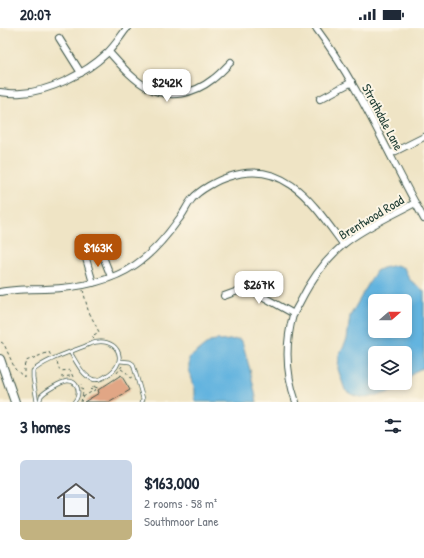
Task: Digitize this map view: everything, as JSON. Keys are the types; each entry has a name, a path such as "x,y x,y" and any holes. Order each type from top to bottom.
{"street":[{"path":"0,92 23,93 36,91 56,85 81,73 96,63 108,52 127,28"},
{"name":"Strathdale Lane","path":"316,28 332,49 352,82 424,219"},
{"path":"59,38 81,73"},
{"path":"108,52 128,72 147,87 164,94 176,95 201,87 214,79 231,62"},
{"path":"320,100 352,82"},
{"path":"390,154 424,137"},
{"path":"0,292 14,289 71,288 111,277 135,265 164,240 193,198 218,180 234,175 252,172 273,175 292,184 307,199 344,244"},
{"name":"Brentwood Road","path":"296,402 289,378 288,365 290,333 294,314 310,283 320,268 344,244 415,203"},
{"path":"93,283 85,255 89,250 100,249 111,277"},
{"path":"251,290 252,281"},
{"path":"224,296 235,292 251,290 294,314"},
{"path":"0,360 15,402"}],"lane":[{"path":"38,402 33,378 33,371 37,367 70,352 95,342 104,341 114,346 119,355 120,361 115,371 96,380 90,378 84,372 70,352"},
{"path":"120,361 130,362 133,364 144,398 142,402"},
{"path":"38,402 44,393 67,381 76,385 78,390 77,399 74,402"}],"path":[{"path":"121,369 127,373 130,378 137,376"},
{"path":"96,383 95,386 90,389 91,390 95,387 98,388"},
{"path":"83,398 98,388"}],"water":[{"path":"396,265 404,268 410,280 424,291 424,368 412,375 412,346 368,346 368,390 400,390 372,397 361,397 350,394 345,390 338,369 339,355 347,339 350,316 376,271"},
{"path":"218,339 220,341 239,339 242,341 257,402 195,402 195,390 189,369 189,358 210,342"}],"building":[{"path":"121,375 130,390 110,402 84,402 99,393 98,390"}]}
